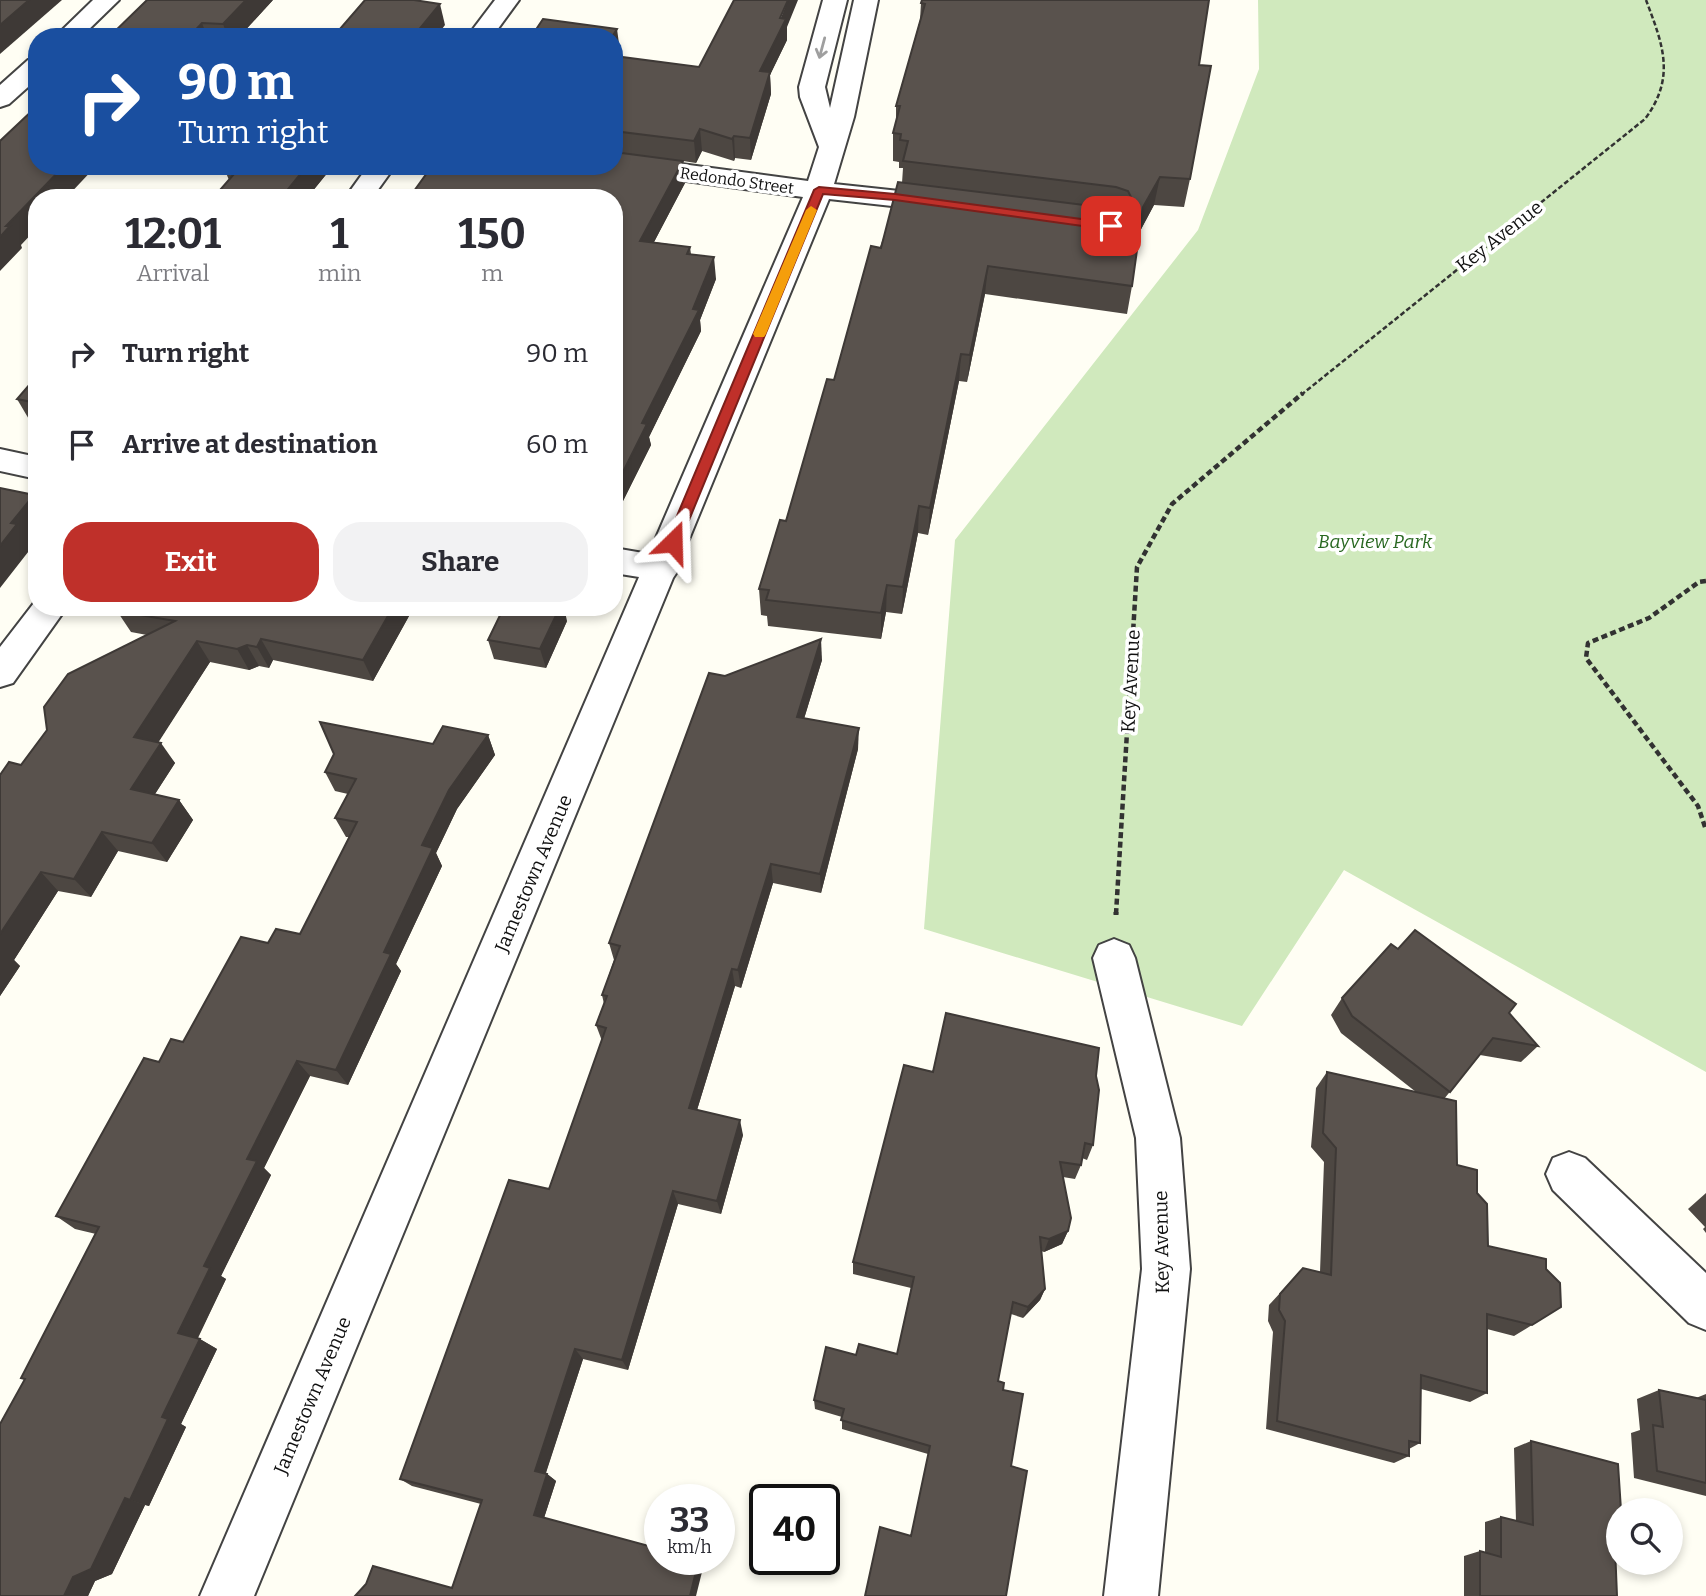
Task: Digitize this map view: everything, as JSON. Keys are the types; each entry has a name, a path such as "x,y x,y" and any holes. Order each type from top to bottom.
{"street":[{"path":"77,28 107,0"},
{"path":"486,28 507,0"},
{"path":"832,147 813,97 812,87 835,0"},
{"name":"Jamestown Avenue","path":"227,1596 662,569 819,190 841,117 866,0"},
{"path":"0,99 28,73"},
{"name":"Redondo Street","path":"623,164 976,208"},
{"path":"0,460 28,466"},
{"path":"623,562 662,569"},
{"path":"0,673 43,616"},
{"name":"Key Avenue","path":"1114,958 1158,1138 1166,1269 1131,1596"},
{"path":"1569,1174 1706,1307"}],"path":[{"name":"Key Avenue","path":"1114,958 1137,567 1172,503 1335,366 1645,119 1659,101 1663,80 1663,48 1647,0"},
{"path":"1706,581 1699,582 1649,618 1588,643 1586,658 1698,806 1706,830"}],"green space":[{"name":"Bayview Park","path":"1258,0 1706,0 1706,1072 1344,870 1242,1026 924,929 955,540 1198,230 1259,69"}],"building":[{"path":"0,0 29,0 0,25"},
{"path":"147,0 246,0 223,24 202,23 197,28 118,28"},
{"path":"365,0 414,0 440,4 420,28 341,28"},
{"path":"734,0 788,0 780,18 786,19 760,71 770,72 750,138 734,136 732,139 700,129 694,141 623,132 623,57 699,67"},
{"path":"922,0 1209,0 1199,65 1211,66 1190,179 1160,177 1143,207 1132,286 988,266 970,355 961,354 930,508 919,506 903,587 887,585 881,613 766,600 769,590 759,589 780,520 786,521 827,379 834,380 871,246 881,248 898,182 1116,209 1127,207 1132,199 1128,191 1116,187 903,161 908,141 900,140 901,134 893,133 900,106 896,106 925,4 921,3"},
{"path":"543,19 610,28 537,28"},
{"path":"28,115 28,175 55,175 42,189 28,189 28,203 6,226 10,226 0,237 0,141"},
{"path":"623,153 683,161 640,241 690,247 687,254 714,257 693,309 699,310 642,423 647,424 623,472 623,189 415,189 426,175 623,175"},
{"path":"233,175 300,175 288,189 221,189"},
{"path":"28,386 28,401 17,399"},
{"path":"0,488 28,494 28,502 11,523 17,524 0,546"},
{"path":"146,616 388,616 363,660 261,639 257,647 247,645 237,649 197,641 134,737 161,743 131,789 179,800 152,843 102,832 74,879 41,872 0,934 0,775 9,762 21,765 47,730 44,707 68,674 175,621"},
{"path":"500,616 556,616 540,649 488,640"},
{"path":"821,639 797,717 859,728 820,874 771,864 738,970 732,969 689,1108 740,1120 717,1201 673,1191 622,1360 575,1349 535,1471 547,1474 534,1515 644,1545 644,1575 695,1575 690,1596 355,1596 366,1584 373,1566 452,1588 482,1500 400,1479 509,1180 549,1189 606,1028 596,1025 607,996 602,995 620,946 609,943 709,673 725,676"},
{"path":"320,722 433,744 443,726 488,735 449,790 422,845 433,848 384,952 391,954 336,1070 297,1061 247,1159 257,1161 204,1266 210,1268 178,1333 200,1339 162,1417 168,1419 130,1500 125,1498 91,1569 73,1577 64,1596 0,1596 0,1424 25,1379 21,1378 99,1227 56,1216 144,1058 159,1062 171,1039 183,1042 241,937 268,943 276,929 300,934 357,822 335,818 356,779 325,772 334,754"},
{"path":"1415,930 1516,1004 1509,1013 1538,1046 1493,1038 1450,1092 1352,1016 1342,998 1391,944 1398,949"},
{"path":"946,1013 1099,1048 1096,1076 1099,1090 1093,1145 1085,1143 1081,1165 1060,1162 1071,1218 1068,1231 1049,1239 1040,1237 1045,1289 1028,1307 1013,1302 998,1381 1004,1383 1003,1390 1023,1394 1011,1466 1027,1471 1006,1596 865,1596 880,1527 911,1536 930,1446 841,1420 844,1409 814,1400 826,1347 856,1355 859,1344 897,1354 914,1277 853,1262 904,1065 933,1072"},
{"path":"1327,1072 1456,1101 1457,1165 1477,1170 1477,1193 1487,1204 1488,1246 1546,1259 1546,1269 1560,1283 1561,1307 1532,1325 1487,1314 1487,1393 1421,1375 1420,1443 1409,1441 1409,1456 1277,1421 1285,1321 1279,1310 1280,1294 1303,1268 1331,1275 1336,1148 1323,1133"},
{"path":"1659,1390 1706,1400 1706,1483 1657,1471 1653,1425 1663,1427"},
{"path":"1531,1441 1618,1464 1620,1498 1606,1498 1606,1575 1616,1575 1617,1596 1480,1596 1480,1551 1501,1557 1501,1517 1533,1525"}],"slow traffic":[{"path":"760,334 811,210"}],"route":[{"path":"673,542 819,190 895,197 1111,226"}]}
